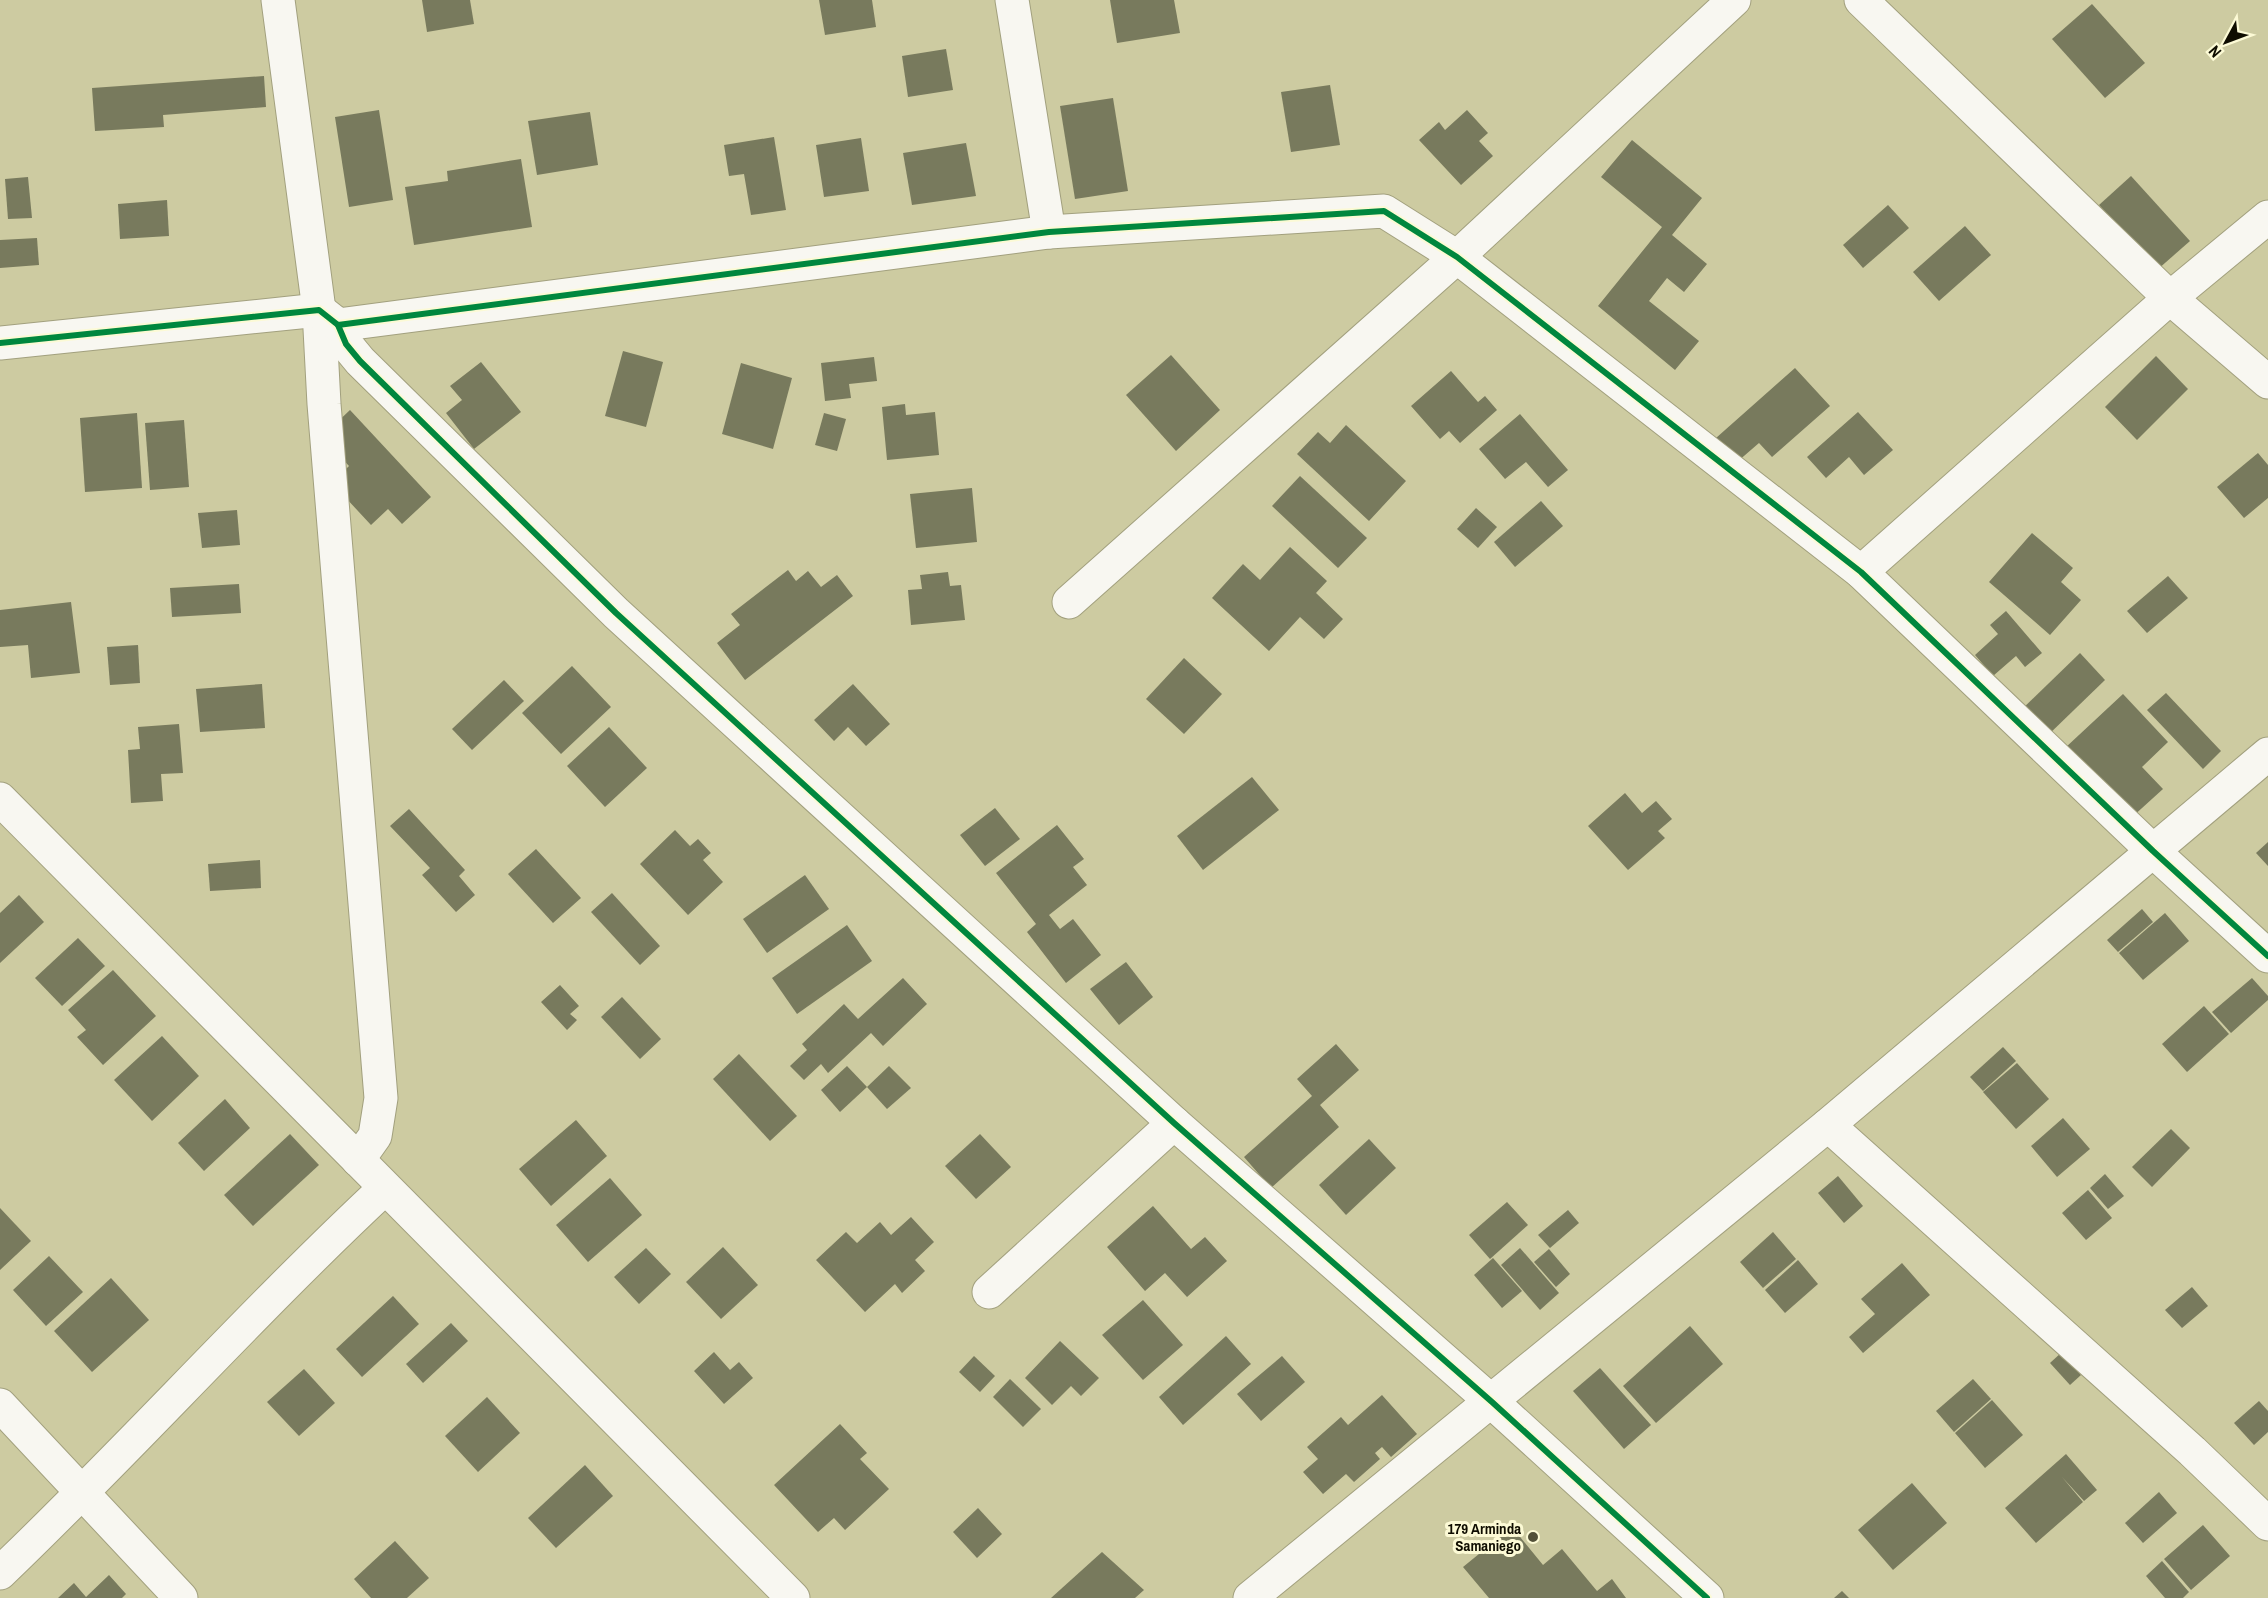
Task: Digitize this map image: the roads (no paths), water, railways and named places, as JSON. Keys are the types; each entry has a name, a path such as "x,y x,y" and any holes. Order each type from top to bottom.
{"street":[{"path":"278,0 328,318 324,416 381,1098 375,1136 358,1160"},
{"path":"1012,0 1049,232"},
{"path":"1069,602 1457,257 1734,0"},
{"path":"1861,0 2170,298 2268,382"},
{"path":"0,343 328,318 1049,232 1384,211 1457,257 1861,572 2153,851 2268,956"},
{"path":"1861,572 2170,298 2268,217"},
{"path":"328,318 360,361 616,613 1174,1123 1492,1402 1707,1598"},
{"path":"1250,1598 1828,1125 2268,754"},
{"path":"0,799 793,1598"},
{"path":"989,1292 1174,1123"},
{"path":"1828,1125 2192,1451 2268,1524"},
{"path":"0,1573 83,1494 322,1247 385,1188"},
{"path":"0,1405 181,1598"}],"place":[{"name":"179 Arminda Samaniego","path":"1533,1537"}]}
